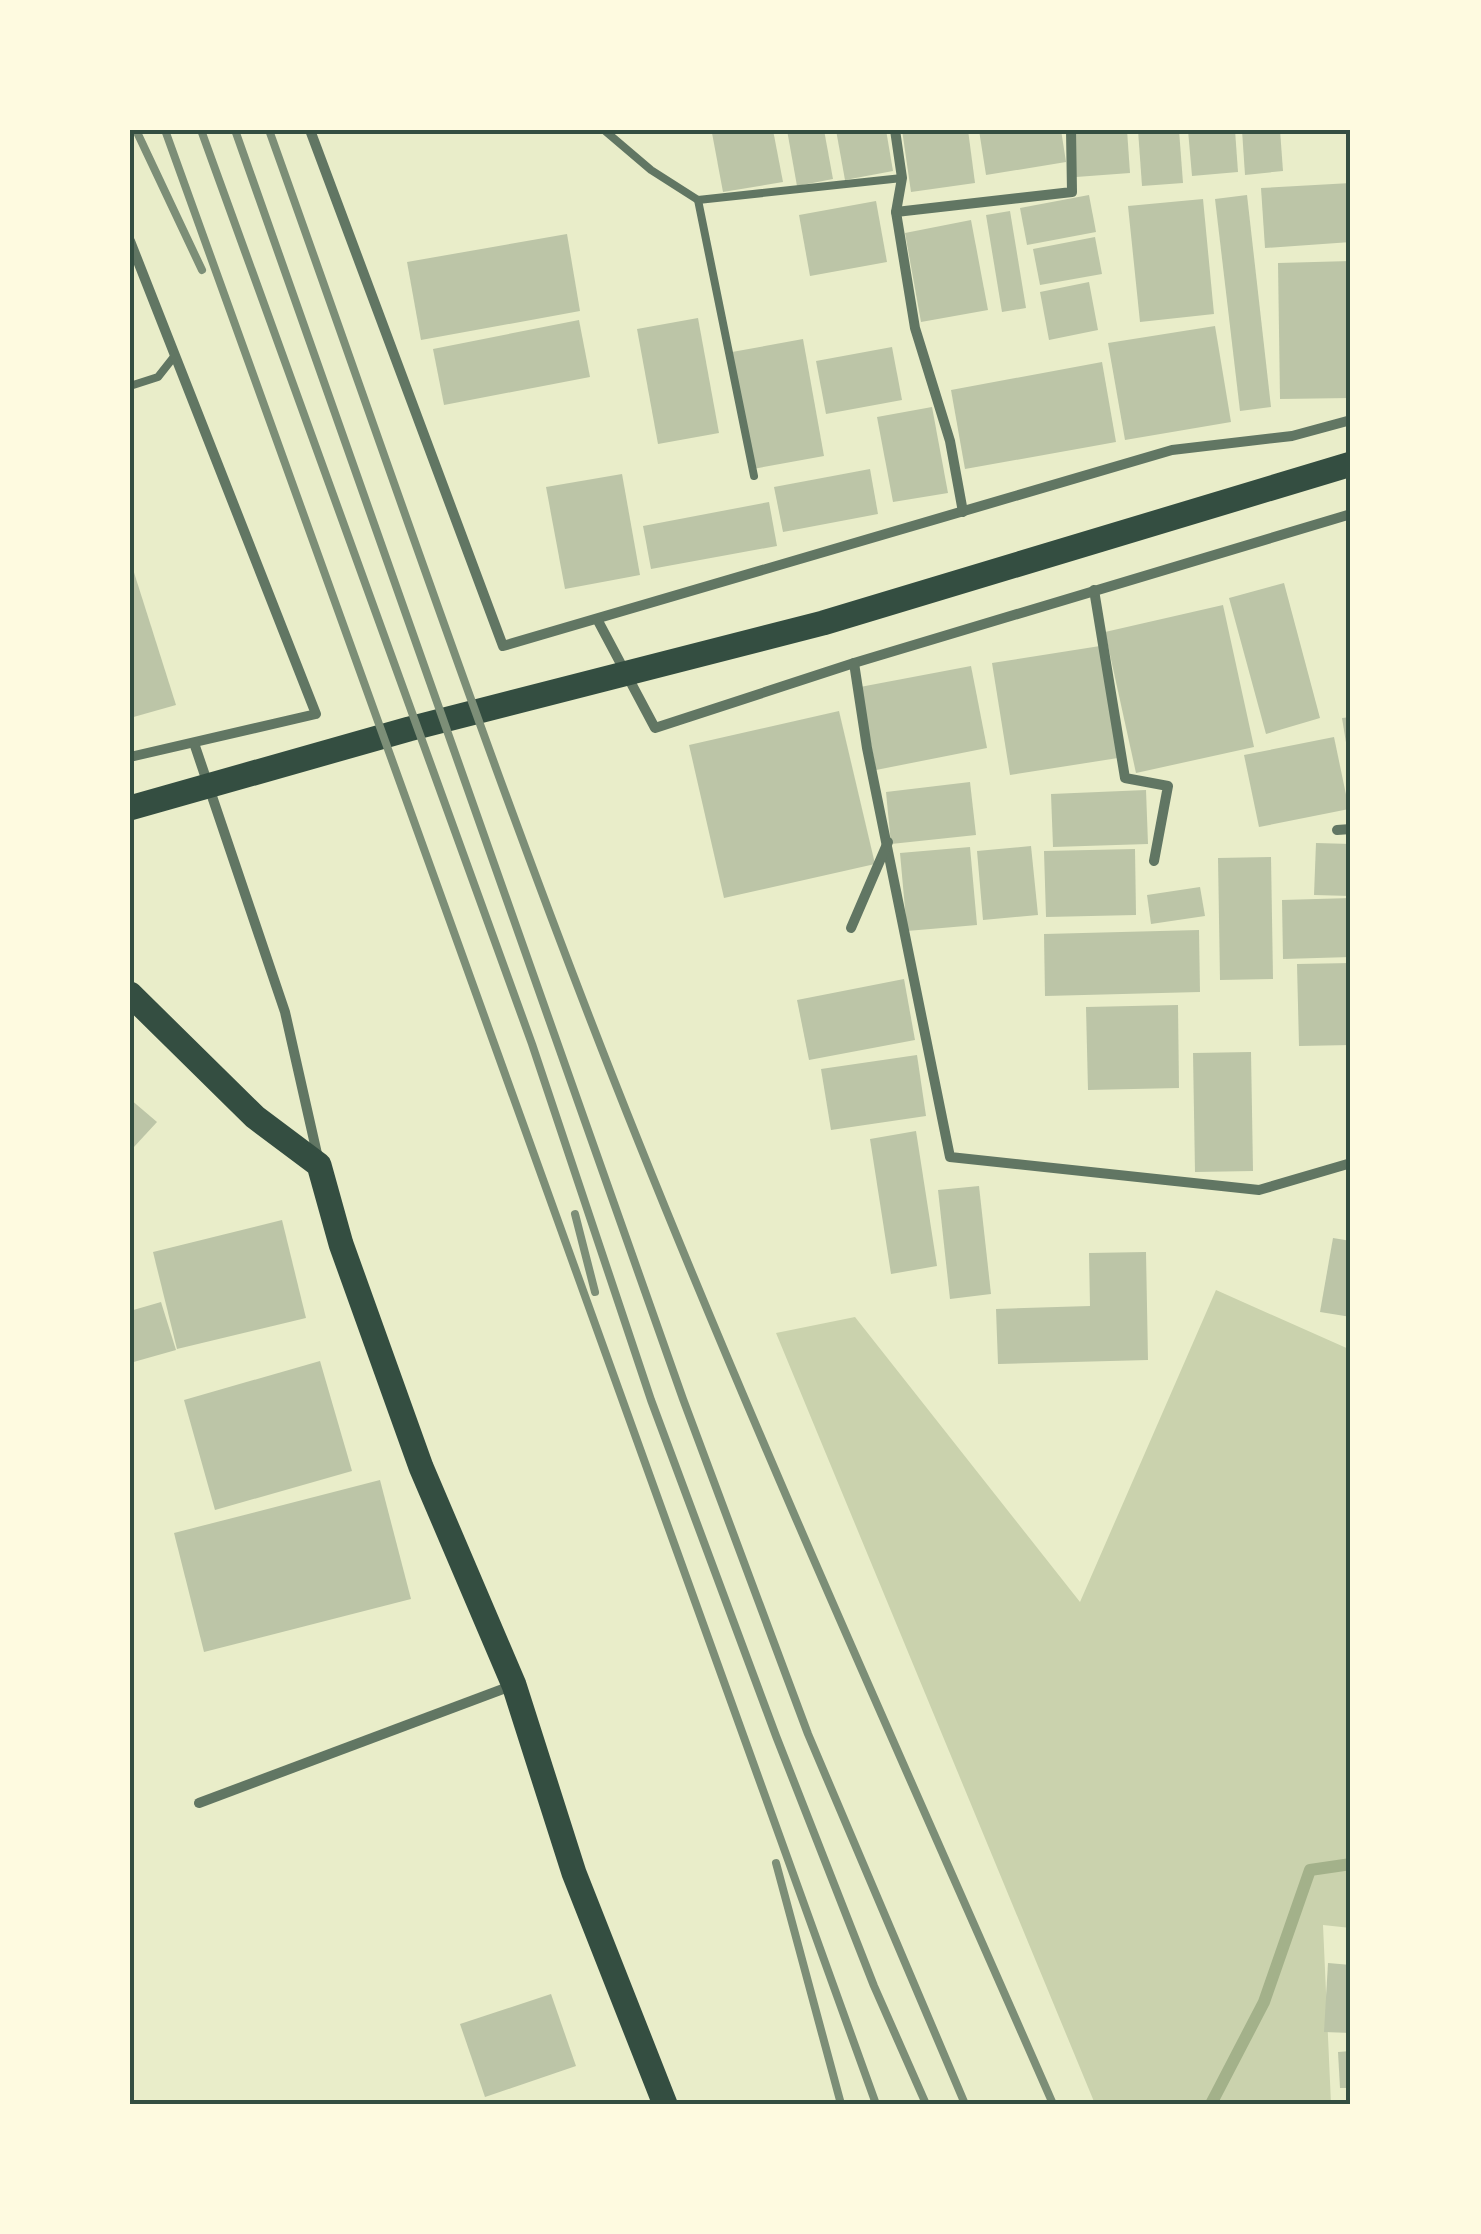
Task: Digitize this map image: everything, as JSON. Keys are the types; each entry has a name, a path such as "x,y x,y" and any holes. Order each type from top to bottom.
{"main road":[{"path":"130,808 410,729 823,623 1351,464"},
{"path":"130,994 255,1117 320,1165 340,1244 420,1467 514,1684 574,1874 665,2104"}],"street":[{"path":"310,130 503,646 1172,450 1292,436 1351,420"},
{"path":"894,130 902,178 896,212 915,328 950,442 963,512"},
{"path":"896,212 1072,192 1071,130"},
{"path":"130,241 173,358 258,558 316,714 130,757"},
{"path":"597,619 656,728 854,662 1351,514"},
{"path":"1094,590 1125,778 1168,786 1154,861"},
{"path":"854,662 866,748 888,840 950,1157 1259,1190 1351,1163"},
{"path":"194,743 286,1012 320,1165"},
{"path":"1337,830 1351,830"},
{"path":"850,928 888,840"},
{"path":"198,1803 514,1684"}],"lane":[{"path":"604,130 651,170 698,200 902,178"},
{"path":"698,200 754,476"},
{"path":"130,386 158,377 173,358"}],"green space":[{"path":"1216,1290 1351,1350 1351,1928 1323,1925 1331,2104 1095,2104 776,1333 855,1317 1080,1602"}],"building":[{"path":"773,130 783,182 723,192 712,133"},
{"path":"787,130 824,130 833,179 797,186"},
{"path":"836,130 886,130 893,171 845,180"},
{"path":"902,130 968,130 975,183 911,192"},
{"path":"979,130 1061,130 1066,162 986,175"},
{"path":"1073,130 1127,130 1130,173 1076,177"},
{"path":"1138,130 1179,130 1183,183 1142,186"},
{"path":"1188,130 1235,130 1238,172 1192,176"},
{"path":"1242,130 1280,130 1283,171 1245,175"},
{"path":"1351,183 1351,242 1265,248 1261,188"},
{"path":"1089,195 1096,232 1027,245 1020,208"},
{"path":"1247,195 1271,407 1240,411 1215,199"},
{"path":"1203,199 1214,314 1140,322 1128,206"},
{"path":"876,201 887,262 810,276 799,215"},
{"path":"1010,211 1026,308 1002,312 986,215"},
{"path":"971,220 988,310 921,322 905,233"},
{"path":"567,234 580,311 421,340 407,262"},
{"path":"1095,237 1102,274 1040,285 1033,249"},
{"path":"1351,261 1351,398 1280,399 1278,263"},
{"path":"1089,282 1098,330 1049,340 1040,292"},
{"path":"698,318 719,433 658,444 637,329"},
{"path":"579,320 590,377 444,405 433,349"},
{"path":"1215,326 1231,422 1125,440 1108,343"},
{"path":"803,339 824,456 753,469 732,352"},
{"path":"892,347 902,400 826,414 816,361"},
{"path":"1102,362 1116,442 965,469 951,390"},
{"path":"932,407 948,493 893,502 877,417"},
{"path":"870,469 878,514 783,532 774,487"},
{"path":"622,474 640,575 565,589 546,487"},
{"path":"769,502 777,546 651,569 643,526"},
{"path":"130,564 176,705 130,718"},
{"path":"1284,583 1320,718 1266,734 1229,598"},
{"path":"1223,605 1254,747 1136,773 1105,632"},
{"path":"1100,646 1118,758 1010,775 992,663"},
{"path":"971,666 987,748 876,770 860,687"},
{"path":"839,711 875,864 724,898 689,745"},
{"path":"1351,717 1351,761 1349,761 1342,718"},
{"path":"1334,737 1349,809 1259,827 1244,755"},
{"path":"970,782 976,835 891,844 886,792"},
{"path":"1146,790 1148,844 1053,847 1051,794"},
{"path":"1316,843 1351,844 1351,896 1314,895"},
{"path":"1031,846 1038,915 983,920 977,851"},
{"path":"970,847 977,925 907,931 900,853"},
{"path":"1135,849 1136,915 1046,917 1044,851"},
{"path":"1271,857 1273,979 1220,980 1218,858"},
{"path":"1200,887 1205,916 1151,924 1147,895"},
{"path":"1351,898 1351,957 1283,959 1282,900"},
{"path":"1199,930 1200,992 1045,996 1044,934"},
{"path":"1351,963 1351,1045 1299,1046 1297,964"},
{"path":"904,979 915,1040 809,1060 797,1000"},
{"path":"1178,1005 1179,1088 1088,1090 1086,1007"},
{"path":"1251,1052 1253,1171 1195,1172 1193,1053"},
{"path":"917,1055 926,1116 831,1130 821,1069"},
{"path":"130,1099 157,1122 133,1148 130,1146"},
{"path":"916,1131 937,1266 891,1274 870,1139"},
{"path":"979,1186 991,1294 950,1299 938,1190"},
{"path":"282,1220 306,1318 177,1349 153,1252"},
{"path":"1333,1238 1351,1241 1351,1317 1320,1312"},
{"path":"1146,1252 1148,1360 998,1364 996,1309 1090,1306 1089,1253"},
{"path":"161,1302 176,1350 130,1363 130,1311"},
{"path":"320,1361 352,1471 215,1510 184,1400"},
{"path":"380,1480 411,1599 204,1652 174,1533"},
{"path":"1328,1963 1351,1965 1351,2033 1324,2032"},
{"path":"551,1994 576,2066 485,2097 460,2024"},
{"path":"1351,2051 1351,2088 1340,2088 1338,2052"}],"waterway":[{"path":"1211,2104 1264,2002 1310,1870 1351,1864"}],"railway":[{"path":"136,130 202,270"},
{"path":"165,130 876,2104"},
{"path":"201,130 532,1044 651,1400 776,1736 874,1986 926,2104"},
{"path":"235,130 683,1399 808,1734 965,2104"},
{"path":"269,130 495,765 639,1143 790,1505 1053,2104"},
{"path":"575,1214 595,1292"},
{"path":"776,1863 841,2104"}]}
